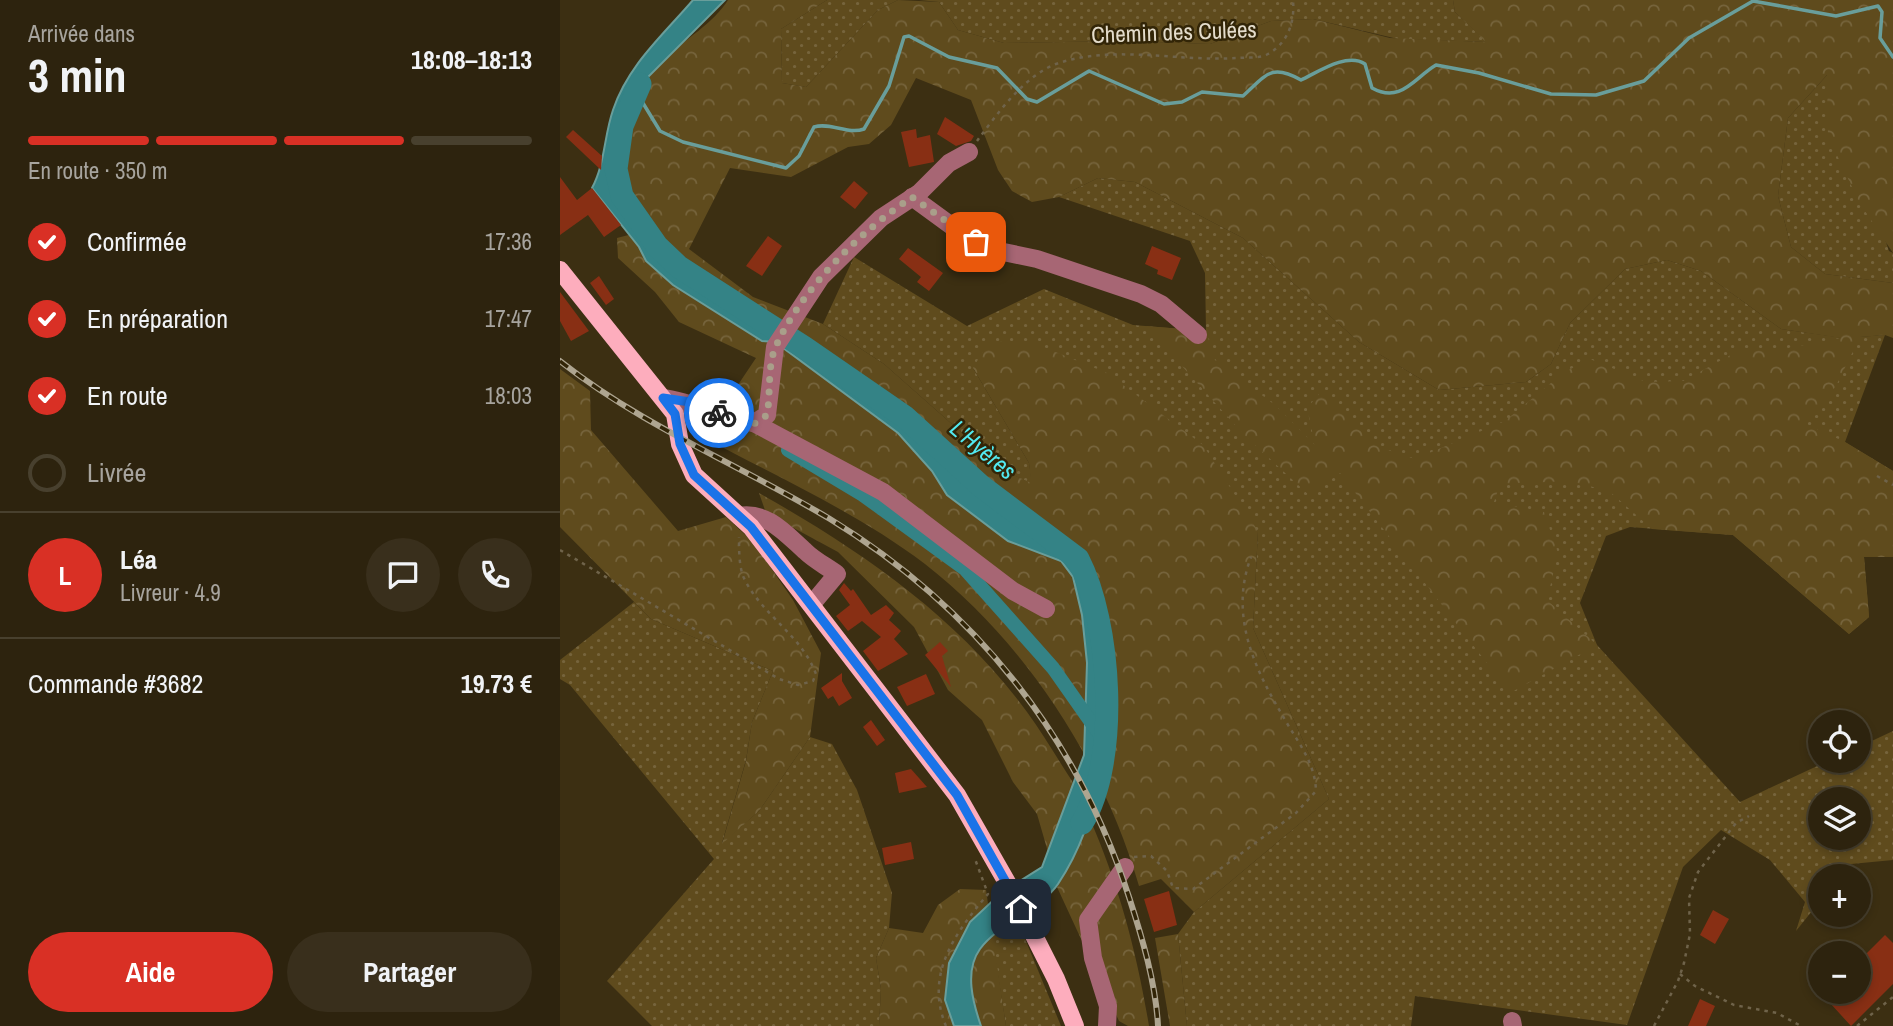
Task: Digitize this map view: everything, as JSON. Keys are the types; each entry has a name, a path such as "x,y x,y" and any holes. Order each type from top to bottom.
{"main road":[{"path":"560,270 675,414 680,444 694,475 745,522 812,604 957,795 1056,979 1075,1026"}],"street":[{"path":"754,424 767,415 775,347 821,277 881,218 912,197 950,163 969,152"},
{"path":"912,197 964,236 989,248 1037,259 1141,294 1161,304 1198,335"},
{"path":"663,398 690,402 736,421 754,424 883,492 1013,591 1046,609"},
{"path":"745,522 753,514 776,526 837,574 812,604"},
{"path":"1107,1026 1108,1006 1093,958 1088,920 1125,867"}],"path":[{"name":"Chemin des Culées","path":"969,152 1024,86 1055,64 1109,54 1222,59 1265,56 1282,45 1289,33 1293,0"},
{"path":"1878,476 1893,485"},
{"path":"560,550 779,678 798,685 813,681 816,674 810,658 758,599 742,573 745,522"},
{"path":"1125,867 1133,857 1151,856 1167,871 1173,888 1193,889 1296,813 1316,791 1316,775 1306,752 1263,680 1243,629 1243,577 1251,557"},
{"path":"1654,1026 1680,974 1690,934 1689,898 1698,872 1736,823 1749,816"},
{"path":"946,1026 940,1003 939,975 964,923 988,894 974,858 983,841"},
{"path":"1680,974 1725,1001 1777,1013 1801,1026"},
{"path":"1857,1026 1893,997"}],"green space":[{"path":"728,0 827,0 781,29 782,83 806,87 878,10 898,0 939,2 958,30 1004,43 1125,41 1210,44 1271,21 1313,19 1390,38 1486,42 1455,12 1453,0 1893,0 1893,253 1859,202 1828,136 1827,75 1788,118 1778,196 1791,247 1825,274 1893,283 1893,338 1885,335 1860,337 1836,386 1806,424 1845,442 1893,471 1893,557 1864,557 1869,617 1849,634 1733,535 1652,529 1609,491 1569,481 1500,484 1494,502 1544,512 1558,553 1547,600 1597,645 1510,693 1340,473 1309,495 1244,435 1146,326 1206,331 1215,360 1275,405 1315,445 1307,408 1320,393 1346,413 1379,447 1415,459 1505,421 1563,373 1590,359 1646,382 1683,381 1736,352 1783,349 1841,338 1781,329 1701,271 1667,260 1625,269 1570,323 1551,364 1526,382 1439,390 1359,342 1243,238 1135,182 1098,178 1059,197 1032,202 1012,191 998,170 971,100 916,78 891,125 869,144 848,147 791,177 730,168 689,249 753,297 823,324 884,364 1005,471 1031,483 1029,463 973,368 989,341 1036,344 1107,373 1203,445 1258,531 1253,628 1329,799 1194,912 1161,879 1139,886 1105,795 1057,708 1028,668 962,596 925,564 845,512 703,437 756,358 679,322 655,292 618,258 617,238 644,231 630,209 621,186 619,141 625,119 634,98 648,77 665,58 715,16"},
{"path":"827,0 898,0 878,10 806,87 782,83 781,29"},
{"path":"919,0 1453,0 1455,12 1487,42 1398,39 1313,19 1271,21 1210,44 1125,41 1004,43 958,30 939,2"},
{"path":"1828,74 1889,251 1893,253 1893,283 1825,274 1791,247 1778,196 1788,118"},
{"path":"1098,178 1135,182 1243,238 1359,342 1439,390 1526,382 1551,364 1570,323 1625,269 1667,260 1701,271 1781,329 1844,338 1885,335 1845,442 1893,471 1893,557 1864,557 1869,617 1849,634 1733,535 1630,527 1606,536 1580,603 1597,645 1740,802 1808,770 1808,773 1871,773 1871,741 1893,731 1893,860 1808,864 1808,916 1796,931 1805,902 1770,860 1721,830 1683,867 1627,1025 1415,996 1411,1026 1187,1026 1178,934 1194,912 1329,799 1253,628 1258,531 973,368 1029,463 1032,484 1005,471 884,364 823,324 854,257 967,326 1044,289 1133,325 1206,331 1205,273 1190,241 1059,197"},
{"path":"560,369 590,391 591,430 678,531 726,517 753,542 793,600 821,653 810,737 759,811 722,844 746,761 752,722 773,671 651,619 560,527"},
{"path":"759,493 834,538 905,588 970,645 1000,677 1033,721 1074,784 1048,852 1037,814 1013,782 982,720 948,690 914,627 838,552 766,513"},
{"path":"634,602 651,619 773,671 752,722 746,760 722,843 759,811 810,737 832,744 857,790 892,893 889,928 876,958 881,989 879,1026 652,1026 607,981 714,859 570,685 560,679 560,660"},
{"path":"1089,817 1126,920 1149,1026 1128,1026 1119,1021 1057,887 1085,832"},
{"path":"960,889 986,890 1006,1026 879,1026 881,989 876,958 889,928 923,933 938,905"},
{"path":"1016,917 1061,1026 1006,1026 992,937"},
{"path":"1178,934 1187,1026 1170,1026 1155,938"}],"water":[{"path":"693,0 725,0 635,90 622,126 616,169 622,196 639,224 679,267 805,348 905,417 981,486 1068,549 1084,571 1094,598 1101,640 1104,713 1100,773 1094,802 1073,858 1058,884 1042,900 988,940 975,958 971,977 981,1026 954,1026 945,1000 949,963 970,922 1001,893 1042,867 1084,755 1087,663 1082,615 1073,577 1061,561 1008,541 947,495 932,471 898,433 775,342 762,341 673,285 646,261 639,247 592,188 600,169 613,110 628,79 647,51"}],"building":[{"path":"945,117 974,136 971,141 956,146 937,134"},
{"path":"916,129 917,138 930,135 934,162 909,167 901,132"},
{"path":"573,130 602,156 601,170 566,137"},
{"path":"560,177 577,200 592,188 621,225 604,237 588,215 560,235"},
{"path":"854,181 868,193 855,209 840,197"},
{"path":"768,236 782,246 762,276 746,266"},
{"path":"1152,246 1181,258 1172,280 1157,274 1158,270 1145,264"},
{"path":"908,248 943,273 929,291 917,282 921,277 899,259"},
{"path":"599,276 614,299 606,305 590,283"},
{"path":"560,292 589,331 571,341 560,321"},
{"path":"844,583 851,591 853,589 871,615 886,605 894,613 889,620 901,631 894,639 908,654 878,671 863,651 881,637 862,621 848,631 836,616 850,605 839,590"},
{"path":"940,642 948,651 942,656 951,687 925,655"},
{"path":"842,673 842,681 852,698 839,706 833,696 828,699 821,688"},
{"path":"926,674 935,694 907,706 897,687"},
{"path":"871,720 885,740 877,746 863,727"},
{"path":"911,769 927,787 899,793 895,773"},
{"path":"911,842 914,859 885,865 882,848"},
{"path":"1169,891 1177,925 1154,932 1144,899"},
{"path":"1713,910 1729,919 1715,944 1700,935"},
{"path":"1885,935 1893,943 1893,984 1851,1026 1831,1004 1871,1004 1871,949"},
{"path":"1700,999 1715,1006 1706,1026 1688,1026"}],"waterway":[{"path":"635,90 660,131 683,142 786,168 799,156 814,127 827,126 852,131 864,129 889,86 904,37 909,36 949,57 997,68 1027,99 1037,102 1089,71 1164,104 1182,102 1202,92 1243,96 1269,74 1283,72 1301,80 1333,64 1350,60 1365,64 1372,88 1382,92 1399,91 1436,65 1479,73 1551,94 1596,95 1644,81 1689,38 1753,1 1836,16 1878,6 1882,12 1880,38 1893,57"},
{"name":"L'Hyères","path":"640,84 622,126 616,169 622,196 657,246 679,267 805,348 905,417 981,486 1078,559 1098,618 1107,691 1102,764 1094,796 1082,823"},
{"path":"788,450 863,495 965,569 1053,668 1105,742"}],"railway":[{"path":"560,361 624,406 830,519 882,554 930,593 974,635 1014,681 1050,730 1081,782 1107,838 1129,897 1151,977 1158,1026"}],"way so far":[{"path":"719,413 736,421 754,424 767,415 775,347 785,331 821,277 853,243 881,218 912,197 976,242"}],"route":[{"path":"719,413 690,402 663,398 675,414 680,444 694,475 751,527 957,795 1021,909"}]}
